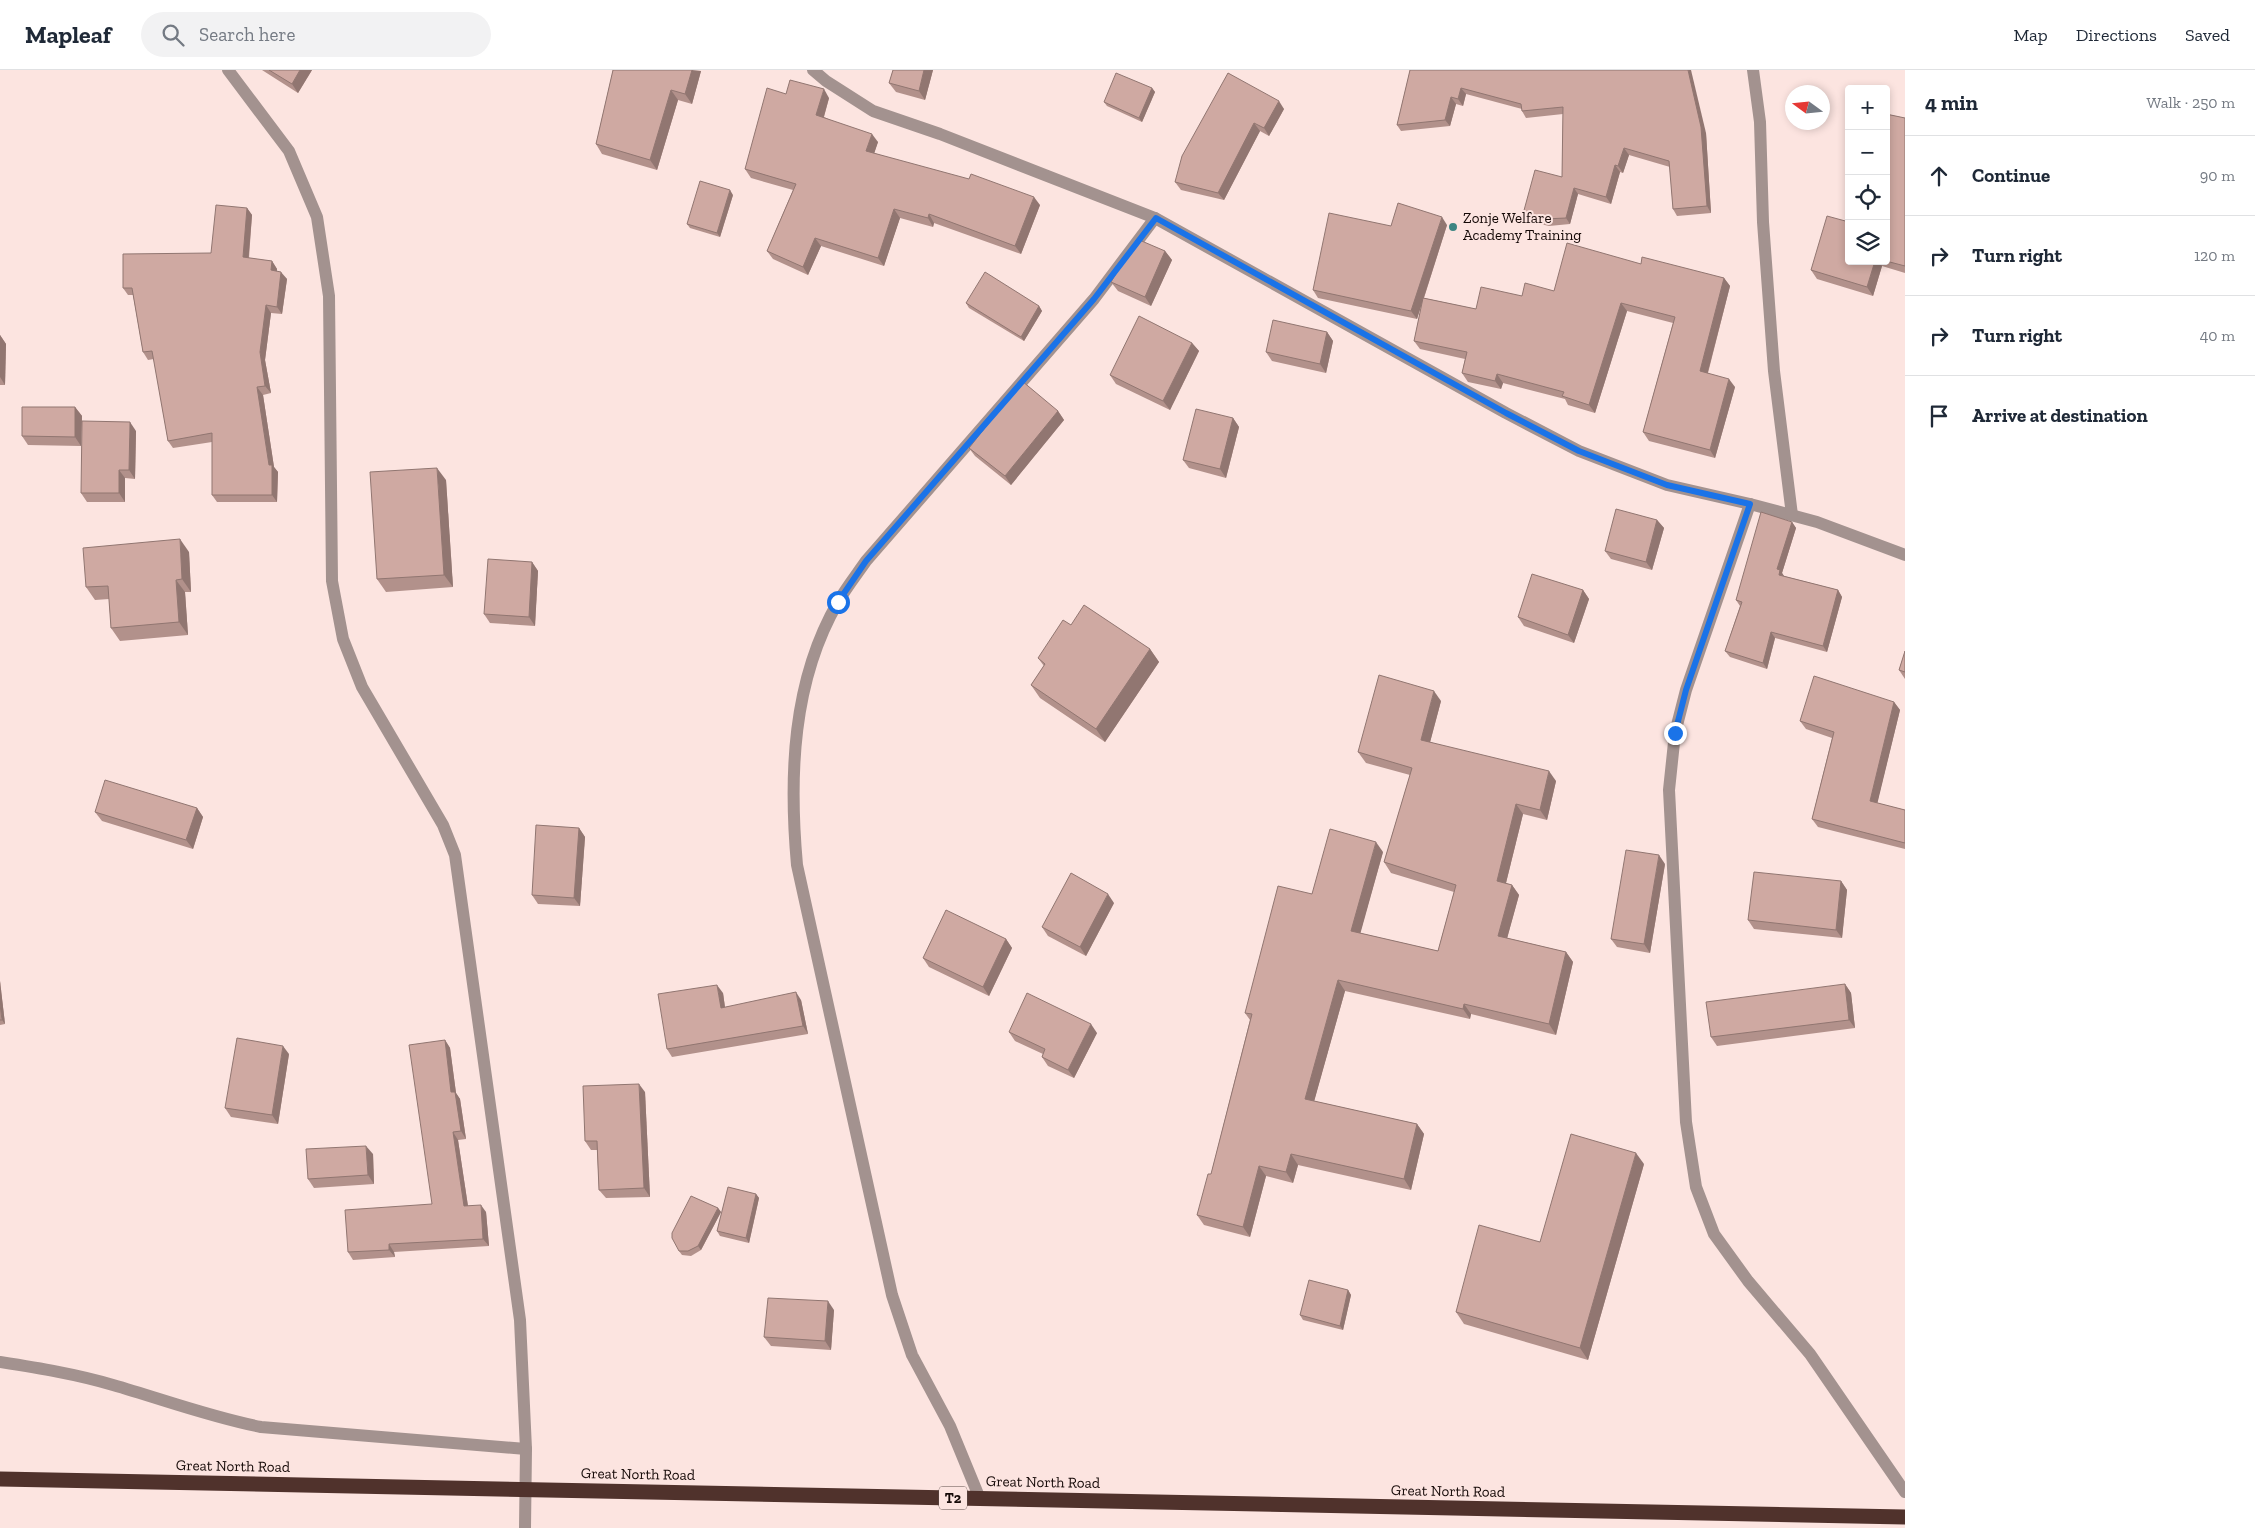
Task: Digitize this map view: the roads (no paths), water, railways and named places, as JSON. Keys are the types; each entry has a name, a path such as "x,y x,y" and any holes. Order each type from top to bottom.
{"highway":[{"name":"Great North Road","path":"0,1479 1905,1517"}],"street":[{"path":"228,70 289,151 317,218 329,296 332,581 343,639 362,687 443,825 455,855 520,1320 527,1490 525,1528"},
{"path":"813,70 826,81 873,111 940,134 1156,218 1506,413 1579,451 1667,485 1792,515 1905,555"},
{"path":"1753,70 1760,122 1763,222 1774,371 1792,515"},
{"path":"980,1499 950,1426 912,1354 892,1295 796,865 792,814 793,762 801,705 816,649 838,602 866,561 1094,299 1156,218"},
{"path":"1750,504 1686,690 1675,733 1669,790 1686,1122 1696,1187 1714,1234 1748,1280 1810,1354 1905,1492"},
{"path":"0,1362 52,1370 104,1382 223,1420 261,1428 526,1449"}],"place":[{"name":"Zonje Welfare Academy Training","path":"1453,227"}]}
